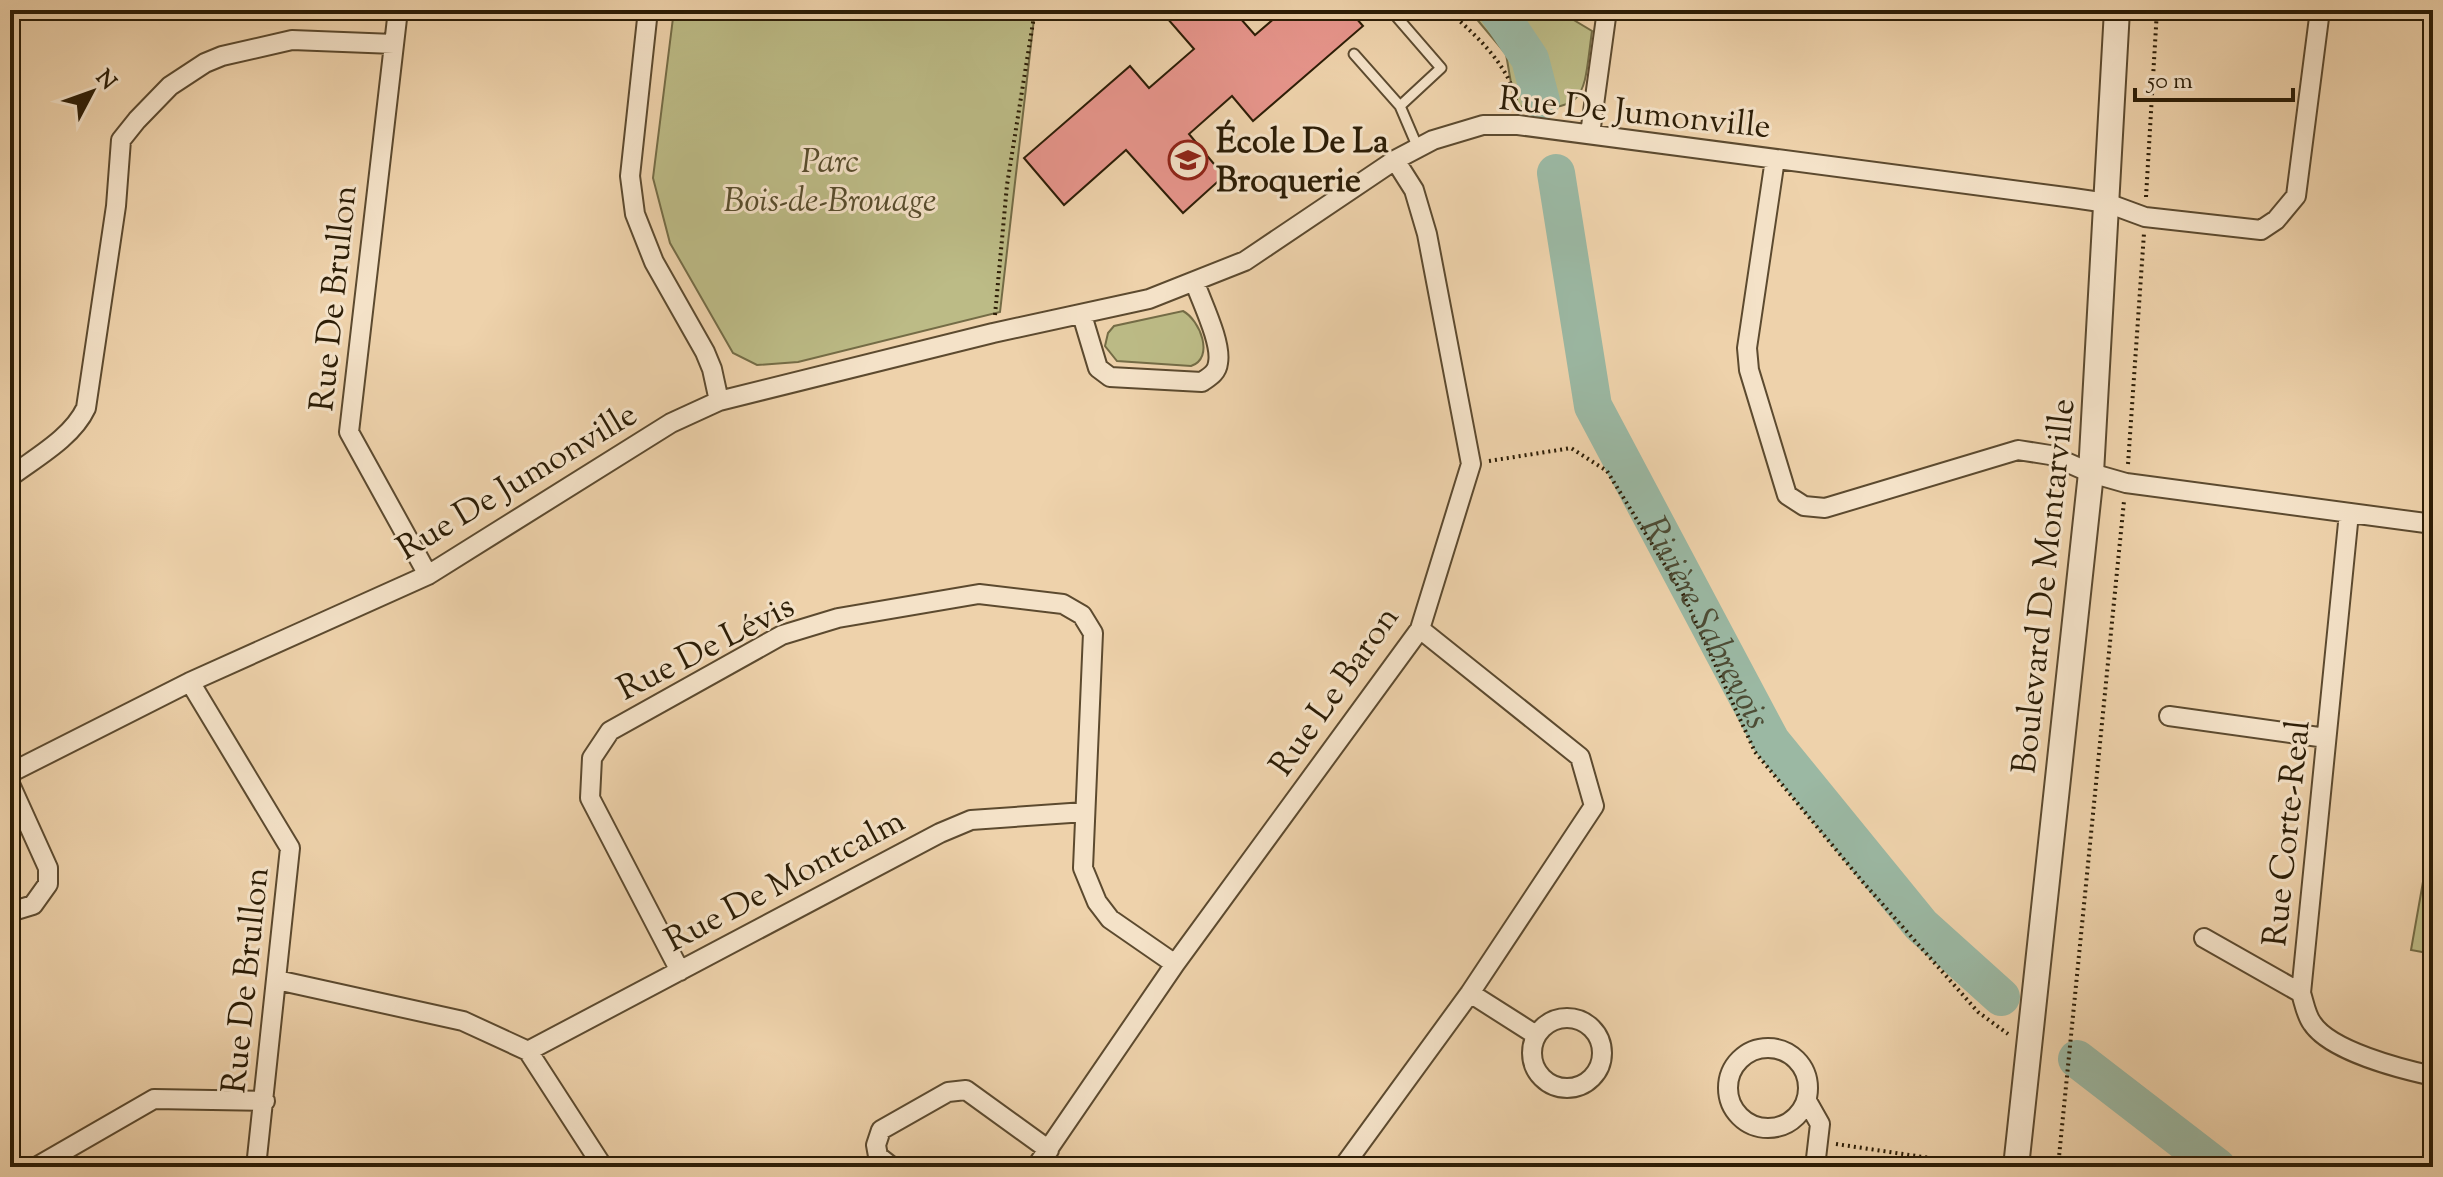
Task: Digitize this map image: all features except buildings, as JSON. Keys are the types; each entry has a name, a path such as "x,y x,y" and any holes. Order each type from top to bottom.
{"street":[{"name":"Rue De Brullon","path":"398,10 349,432 428,575"},
{"path":"648,10 630,176 635,214 654,262 705,352 719,401"},
{"path":"1590,134 1607,10"},
{"name":"Boulevard De Montarville","path":"2016,1167 2091,473 2117,10"},
{"name":"Rue De Jumonville","path":"10,773 190,682 428,575 671,423 719,401 993,333 1149,299 1195,283 1245,261 1395,160 1433,140 1483,125 1518,125 1590,134 2107,203 2145,217 2261,230 2276,220 2296,196 2320,10"},
{"path":"10,477 64,436 82,418 86,408 116,206 121,140 145,111 170,86 205,63 222,56 292,40 394,44"},
{"path":"1775,159 1747,348 1749,370 1787,495 1804,506 1825,508 2018,450 2050,455 2091,473 2126,483 2433,524"},
{"name":"Rue Le Baron","path":"1036,1167 1175,964 1420,629 1471,464 1427,234 1414,190 1395,160"},
{"path":"1082,315 1098,368 1110,377 1202,382 1215,373 1219,362 1216,343 1195,283"},
{"name":"Rue Corte-Real","path":"2349,513 2301,993 2312,1024 2343,1048 2395,1068 2433,1076"},
{"name":"Rue De Lévis","path":"680,971 590,798 592,758 610,731 782,635 838,618 979,594 1063,604 1082,615 1093,633 1083,868 1097,902 1110,919 1175,964"},
{"path":"1343,1167 1470,993 1594,806 1580,757 1420,629"},
{"name":"Rue De Brullon","path":"190,682 290,848 256,1167"},
{"path":"2169,716 2326,738"},
{"path":"10,784 48,868 48,884 33,905 10,912"},
{"name":"Rue De Montcalm","path":"528,1051 940,833 971,820 1085,812"},
{"path":"2204,938 2301,993"},
{"path":"277,980 463,1021 528,1051 603,1167"},
{"path":"1470,993 1536,1035"},
{"path":"1807,1101 1801,1113 1779,1128 1753,1126 1741,1119 1728,1096 1732,1070 1740,1059 1764,1048 1790,1054 1800,1063 1809,1087 1807,1101 1820,1124 1815,1167"},
{"path":"892,1167 878,1156 876,1145 881,1130 948,1092 966,1090 1049,1150"},
{"path":"36,1167 154,1099 265,1101"}],"lane":[{"path":"1396,16 1441,68 1400,106"},
{"path":"1354,54 1400,106 1418,148"}],"path":[{"path":"993,333 1007,185 1035,10"},
{"path":"1447,10 1474,33 1501,68 1516,100 1518,125"},
{"name":"Boulevard De Montarville","path":"2058,1167 2126,483 2157,10"},
{"path":"1471,464 1571,448 1607,471 1684,596 1755,752 1862,881 1978,1012 2028,1049"},
{"path":"1818,1141 1990,1167"}],"green space":[{"name":"Parc Bois-de-Brouage","path":"674,10 1035,10 1000,312 798,362 757,365 733,353 670,243 653,178"},
{"path":"1469,10 1557,10 1592,31 1587,72 1578,96 1570,103 1557,107 1515,106 1506,54"},
{"path":"1183,311 1195,322 1202,339 1202,355 1191,366 1117,361 1105,346 1108,333 1114,326"},
{"path":"2433,825 2433,954 2411,950"}],"waterway":[{"name":"Rivière Sabrevois","path":"1497,10 1530,59 1541,101"},
{"name":"Rivière Sabrevois","path":"1556,173 1593,406 1771,741 1921,925 2001,997"},
{"name":"Rivière Sabrevois","path":"2077,1059 2217,1167"}],"place":[{"name":"École De La Broquerie","path":"1188,160"}]}
